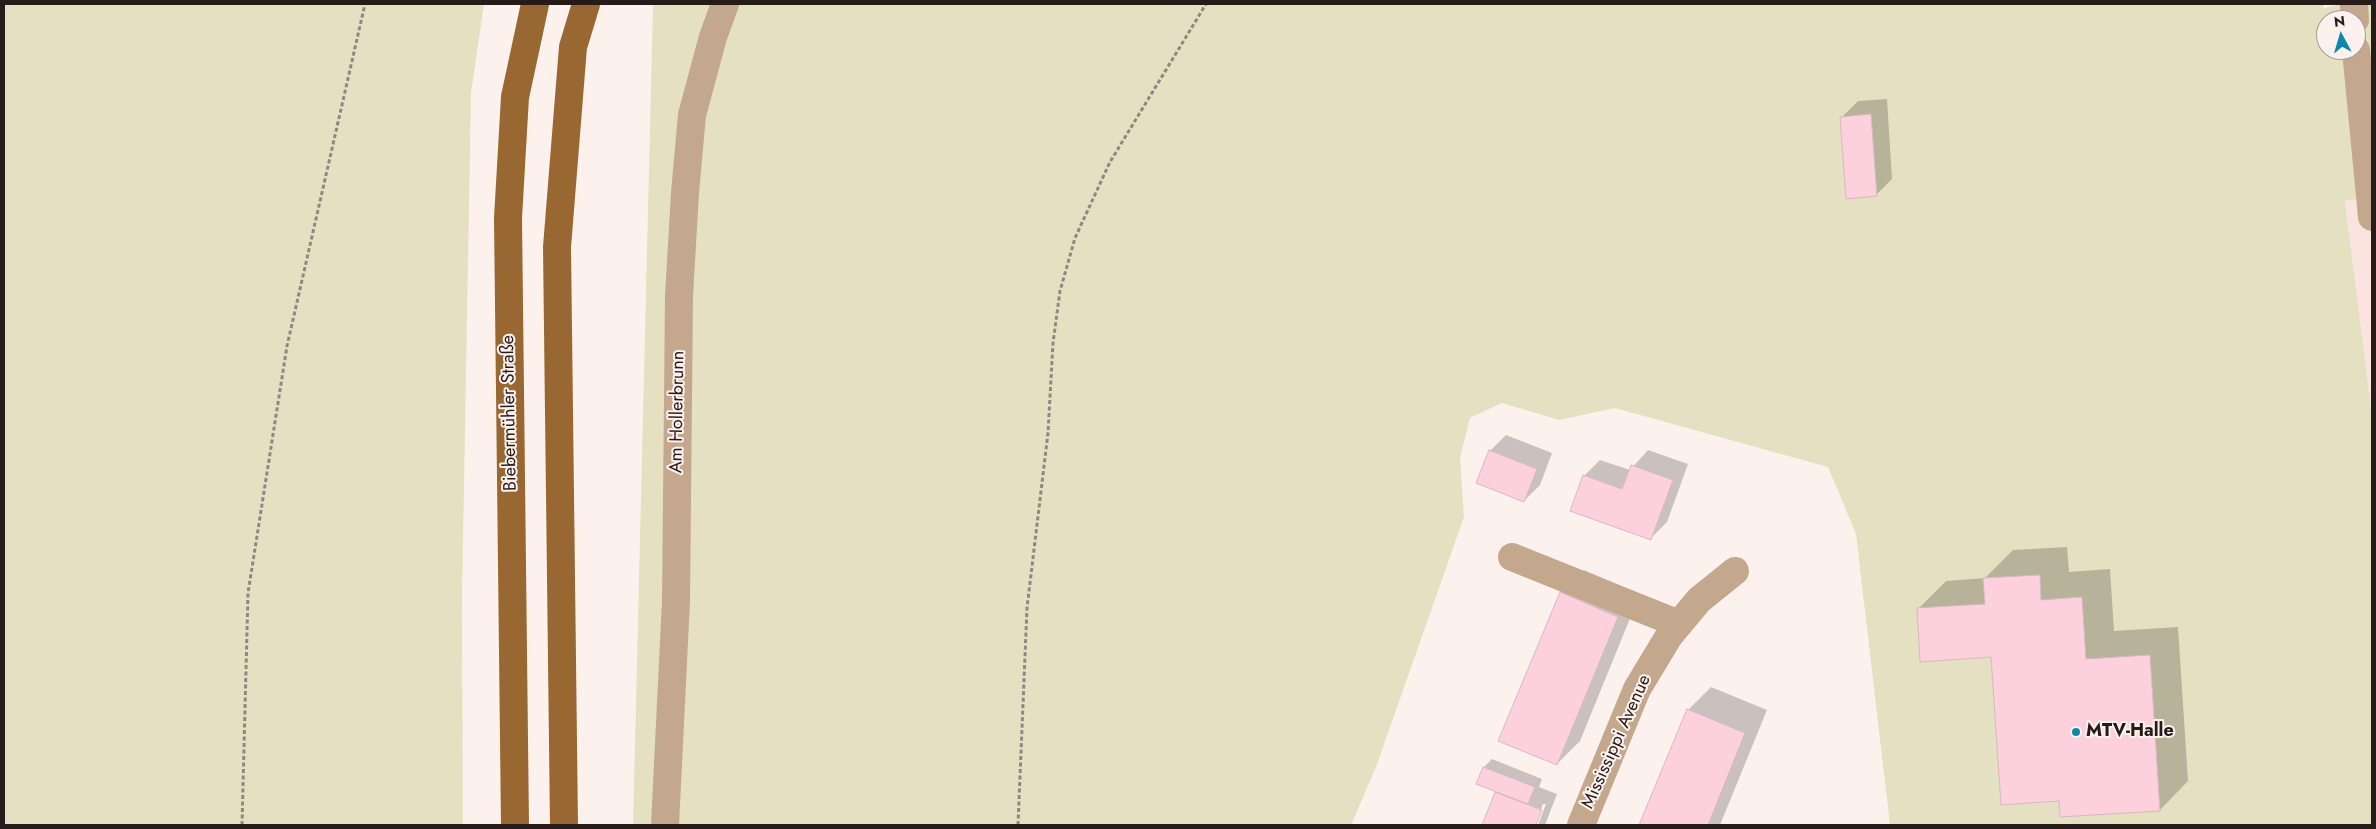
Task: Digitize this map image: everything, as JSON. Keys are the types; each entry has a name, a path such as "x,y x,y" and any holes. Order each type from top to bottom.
{"main road":[{"name":"Biebermühler Straße","path":"515,825 508,218 515,97 536,4"},
{"path":"564,825 557,246 573,47 586,4"}],"street":[{"name":"Am Hollerbrunn","path":"665,825 676,600 680,296 685,193 692,116 713,37 725,4"},
{"path":"2357,60 2372,211"},
{"path":"1512,557 1679,624"},
{"name":"Mississippi Avenue","path":"1581,825 1637,689 1679,624 1699,600 1735,571"}],"path":[{"path":"242,825 248,593 287,346 365,4"},
{"path":"1018,825 1026,608 1048,433 1053,343 1060,291 1076,238 1110,162 1206,4"}],"shaded area":[{"path":"4,4 484,4 471,93 462,597 463,825 4,825"},
{"path":"653,4 2323,4 2324,8 2342,4 2372,4 2372,196 2345,201 2372,415 2372,825 1890,825 1856,534 1828,467 1615,408 1559,420 1502,403 1470,418 1460,458 1464,517 1376,767 1351,825 633,825"},
{"path":"2372,196 2372,415 2345,200"}],"building":[{"path":"1871,114 1877,196 1846,199 1840,117"},
{"path":"1489,450 1537,469 1524,502 1476,483"},
{"path":"1631,465 1673,480 1651,540 1570,511 1583,475 1622,489"},
{"name":"MTV-Halle","path":"2040,575 2041,600 2082,597 2086,659 2150,655 2160,811 2060,817 2059,801 2001,805 1991,657 1920,662 1917,608 1985,604 1983,578"},
{"path":"1560,592 1618,617 1557,765 1498,741"},
{"path":"1687,709 1745,733 1708,825 1639,825"},
{"path":"1483,767 1535,787 1528,804 1476,784"},
{"path":"1495,792 1542,810 1536,825 1482,825"}],"place":[{"name":"MTV-Halle","path":"2076,732"}]}
